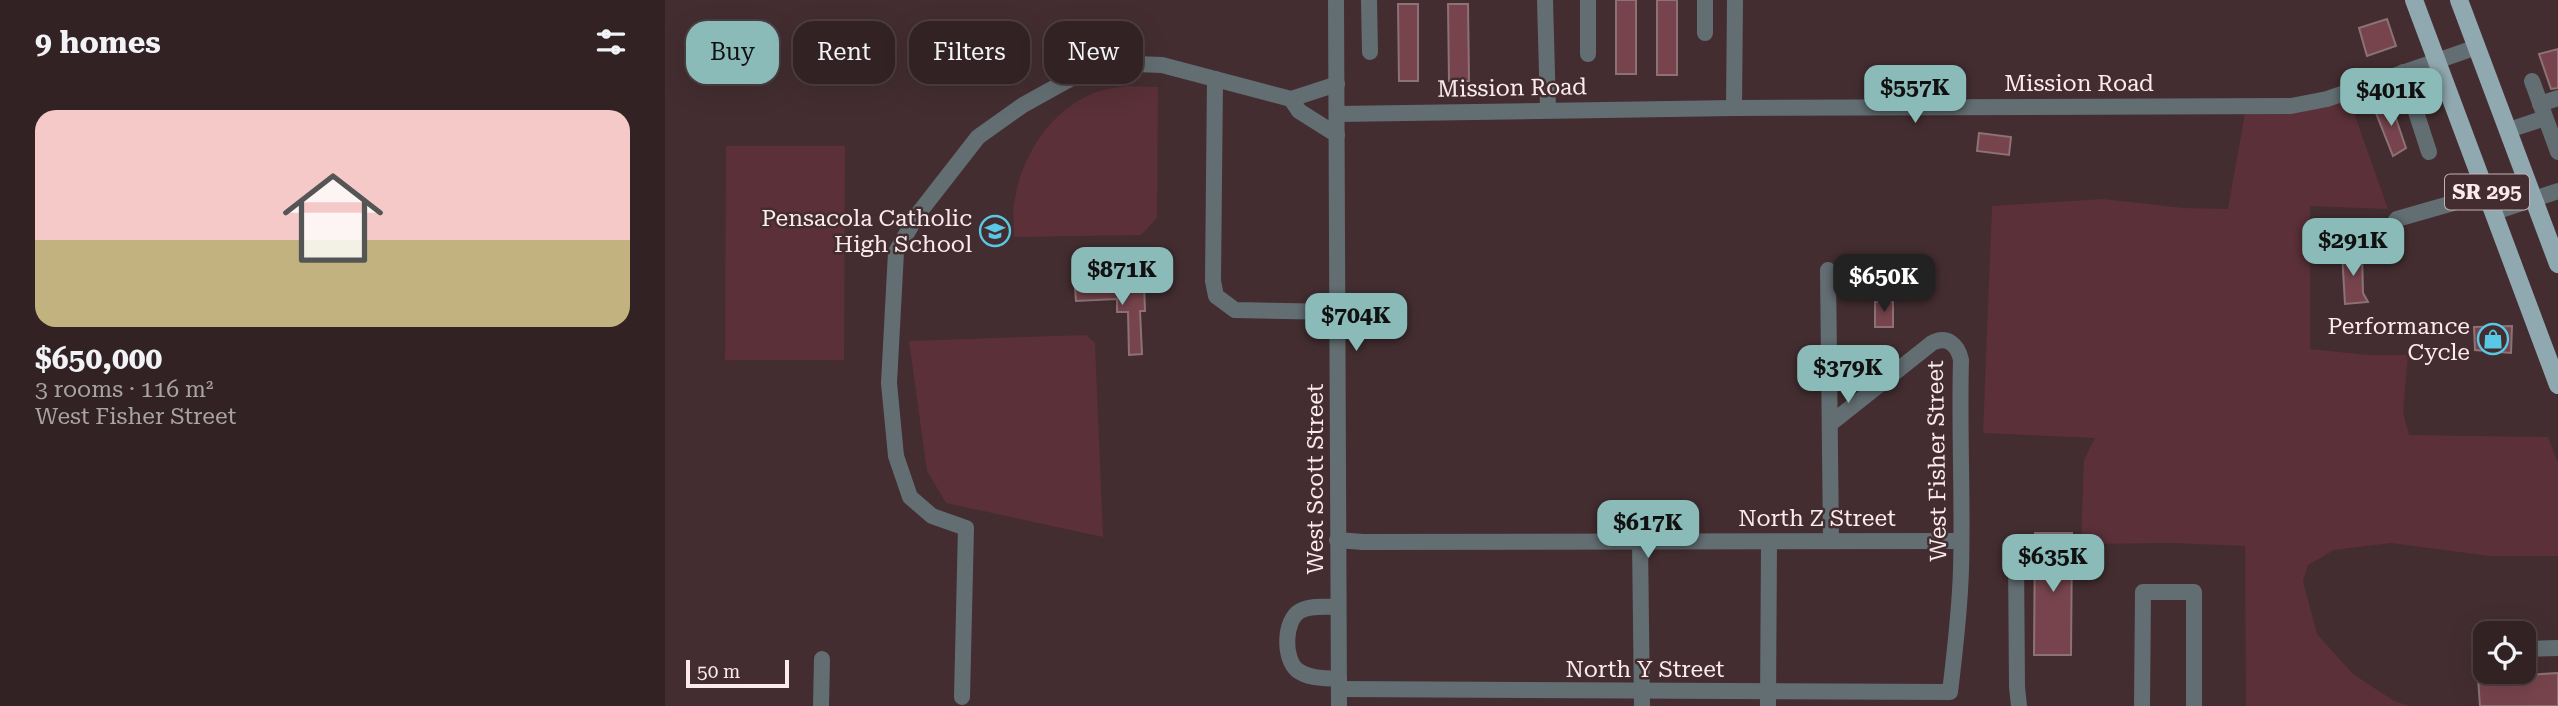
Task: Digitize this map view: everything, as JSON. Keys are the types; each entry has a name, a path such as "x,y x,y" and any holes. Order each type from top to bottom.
{"main road":[{"name":"SR 295","path":"2414,0 2558,385"},
{"name":"SR 295","path":"2459,0 2558,264"}],"street":[{"name":"West Scott Street","path":"1336,0 1339,691"},
{"path":"1369,0 1370,52"},
{"path":"1545,0 1548,110"},
{"path":"1588,0 1588,54"},
{"path":"1705,0 1705,33"},
{"path":"1734,108 1735,0"},
{"name":"Mission Road","path":"1337,114 1734,108 2291,106 2327,100 2477,47"},
{"path":"962,697 966,528 932,516 910,497 896,456 888,383 896,252 918,214 978,137 1023,104 1070,79 1136,64 1163,65 1291,99 1336,84"},
{"path":"2403,72 2429,152"},
{"path":"1215,79 1213,281 1216,296 1235,310 1337,312"},
{"path":"2532,81 2558,152"},
{"path":"2509,130 2543,111 2558,98"},
{"path":"1291,99 1299,111 1337,135"},
{"path":"2495,212 2558,191"},
{"path":"2372,253 2396,219 2488,193"},
{"path":"1828,270 1831,541"},
{"name":"West Fisher Street","path":"1830,424 1932,342 1945,340 1955,345 1961,360 1959,612 1950,692"},
{"name":"North Z Street","path":"1337,540 1960,541"},
{"path":"1640,541 1642,699"},
{"path":"1767,699 1769,542"},
{"path":"2016,554 2019,706"},
{"path":"2143,706 2143,592 2194,592 2194,706"},
{"name":"North Y Street","path":"1338,607 1300,611 1292,619 1288,633 1289,660 1297,670 1339,691 1642,699 1767,699 1950,692"},
{"path":"2536,649 2558,648"},
{"path":"821,659 821,706"}],"shaded area":[{"path":"1126,86 1158,87 1157,218 1141,235 1014,237 1014,208 1019,183 1024,166 1041,136 1052,122 1079,101 1098,92"},
{"path":"2349,99 2388,209 2310,206 2310,349 2368,355 2408,355 2403,412 2409,435 2548,437 2558,463 2558,556 2490,556 2391,543 2334,550 2308,565 2303,581 2317,634 2353,674 2394,701 2409,706 2246,706 2245,546 2173,543 2081,544 2084,460 2095,438 1983,433 1992,206 2103,199 2183,208 2228,209 2245,113 2298,111"},
{"path":"726,146 845,146 844,360 725,360"},
{"path":"1086,335 1095,343 1103,537 946,503 927,471 909,341"}],"building":[{"path":"1616,0 1636,0 1636,74 1616,74"},
{"path":"1657,0 1677,0 1677,75 1657,75"},
{"path":"1398,4 1418,4 1418,81 1399,81"},
{"path":"1448,4 1468,4 1469,81 1449,81"},
{"path":"2387,19 2396,46 2367,56 2359,28"},
{"path":"2558,49 2558,88 2551,89 2539,54"},
{"path":"2391,104 2406,148 2393,156 2374,108"},
{"path":"1979,133 2011,137 2009,155 1977,151"},
{"path":"2342,253 2362,253 2363,293 2368,302 2345,304"},
{"path":"1144,284 1145,311 1140,311 1142,354 1129,355 1128,312 1117,312 1117,299 1076,301 1075,288"},
{"path":"1875,302 1893,302 1893,327 1875,327"},
{"name":"Performance Cycle","path":"2512,326 2511,353 2475,350 2474,327"},
{"path":"2035,533 2072,533 2071,655 2034,655"},
{"path":"2558,673 2558,706 2480,706 2478,684 2536,684 2536,674"}],"place":[{"name":"Pensacola Catholic High School","path":"995,231"},
{"name":"Performance Cycle","path":"2493,339"}]}
